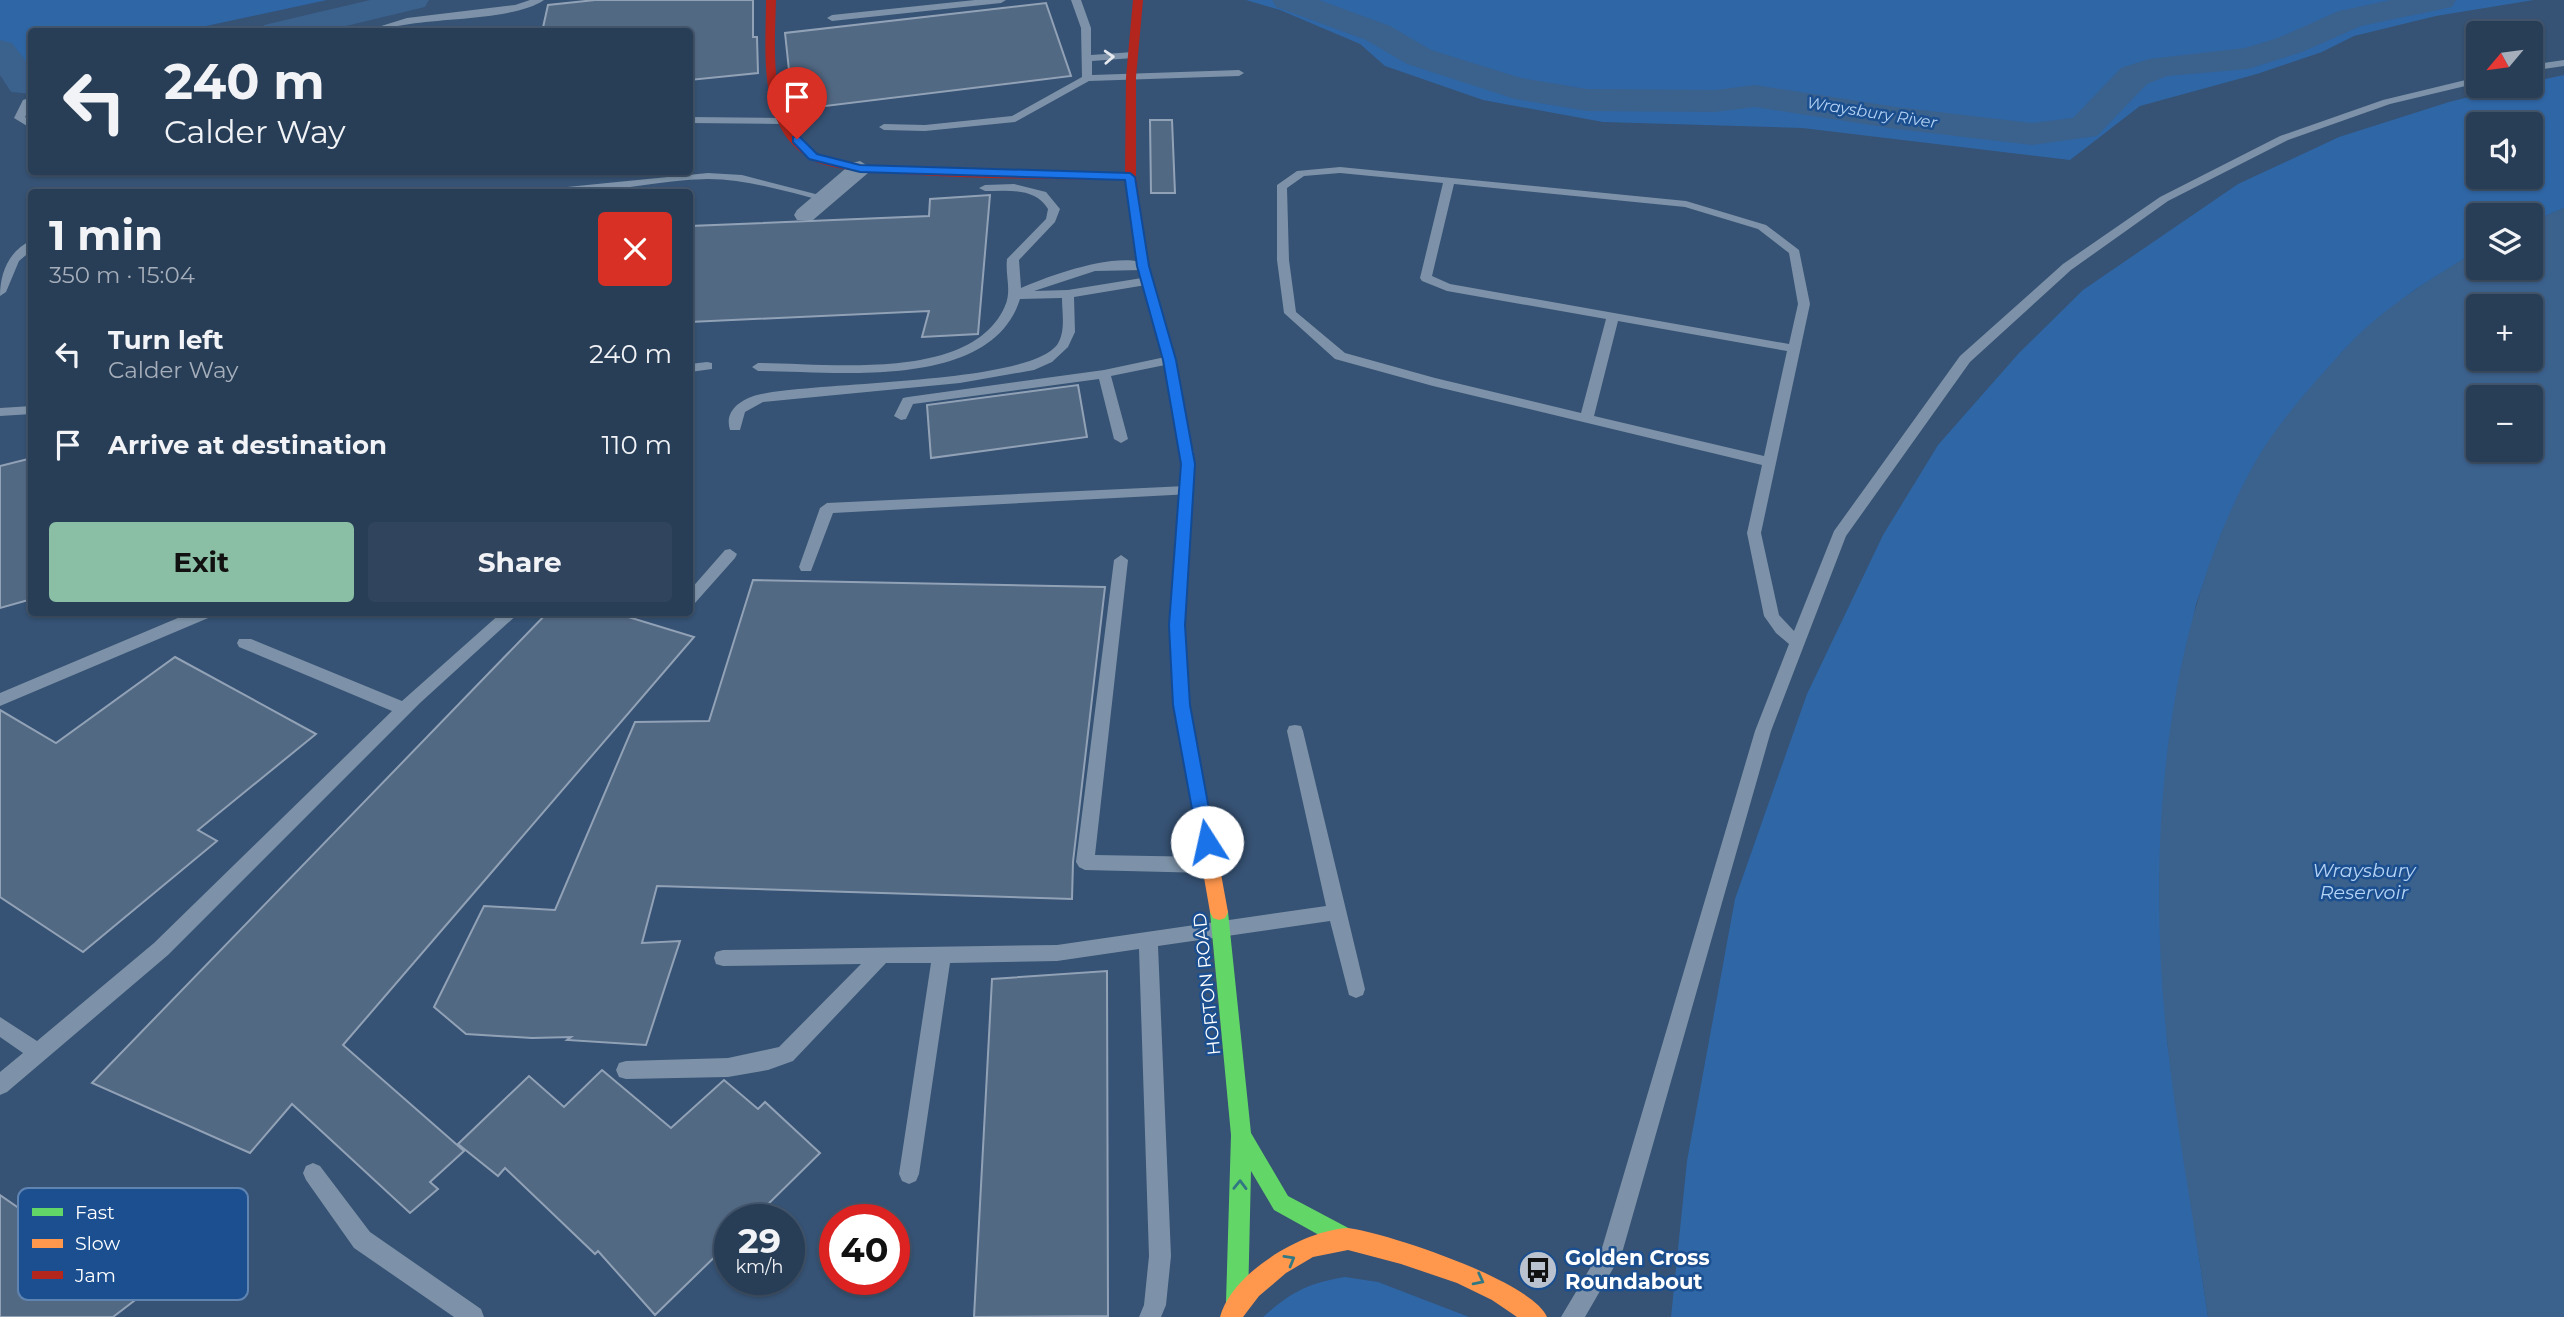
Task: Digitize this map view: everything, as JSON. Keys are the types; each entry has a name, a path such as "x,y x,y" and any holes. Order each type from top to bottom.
{"street":[{"path":"771,0 771,67 777,108 813,157 860,168 1130,177"},
{"name":"HORTON ROAD","path":"1138,0 1131,76 1130,177 1138,237 1170,360 1188,464 1177,625 1182,705 1222,927 1241,1135 1234,1310"},
{"path":"805,215 860,168"},
{"name":"HORTON ROAD","path":"1241,1135 1281,1203 1346,1239"},
{"path":"1234,1310 1270,1271 1309,1248 1346,1239 1415,1256 1478,1278 1536,1317"}],"lane":[{"path":"381,28 407,21 517,8 539,0"},
{"path":"832,18 1001,0"},
{"path":"1076,0 1086,28 1087,78"},
{"path":"1086,58 1133,55"},
{"path":"2543,66 2564,63"},
{"path":"884,127 925,128 1015,119 1087,78 1239,73"},
{"path":"1572,1317 1611,1253 1763,731 1839,535 1965,359 2067,267 2164,199 2284,138 2388,102 2466,83"},
{"path":"28,102 19,118 28,124"},
{"path":"693,120 785,121"},
{"path":"1770,462 1433,382 1340,356 1290,313 1283,260 1281,187 1301,173 1340,170 1686,204 1762,227 1795,251 1804,304 1770,462 1754,533 1772,616 1781,629 1797,642"},
{"path":"577,189 708,176 742,178 825,198"},
{"path":"1450,181 1426,278 1447,288 1794,349"},
{"path":"758,367 902,364 955,356 971,350 996,331 1015,295 1011,267 1013,259 1046,227 1054,209 1047,198 1031,190 985,188"},
{"path":"1094,269 1118,256 1138,237"},
{"path":"0,292 14,260 28,247"},
{"path":"1015,295 1045,282 1123,264 1146,274"},
{"path":"1015,295 1068,294 1146,274"},
{"path":"735,427 735,415 741,407 763,398 946,380 1029,367 1047,359 1062,347 1069,332 1068,294"},
{"path":"1586,419 1613,317"},
{"path":"901,416 908,401 1104,374 1170,360"},
{"path":"693,368 707,366"},
{"path":"1104,374 1121,439"},
{"path":"0,412 28,410"},
{"path":"806,567 827,508 1186,491"},
{"path":"693,596 730,554"},
{"path":"1121,560 1085,862 1211,865"},
{"path":"0,699 198,616"},
{"path":"0,1085 161,949 404,709 509,616"},
{"path":"245,642 404,709"},
{"path":"1295,731 1356,989"},
{"path":"723,958 1057,953 1338,912"},
{"path":"1149,940 1160,1256 1155,1305 1150,1317"},
{"path":"626,1070 734,1066 768,1062 786,1054 882,955"},
{"path":"909,1174 942,955"},
{"path":"0,1026 38,1053"},
{"path":"313,1173 362,1240 473,1317"}],"shaded area":[{"path":"0,0 327,0 197,28 28,28 28,65 0,71"},
{"path":"1246,0 2534,0 2436,16 2354,36 2322,52 2257,74 2140,106 2070,160 1802,128 1603,122 1483,100 1385,66 1360,44 1280,10"},
{"path":"2564,75 2564,208 2543,217 2543,203 2466,203 2466,258 2416,289 2381,316 2342,352 2274,436 2254,465 2222,532 2196,604 2171,732 2161,838 2167,1040 2208,1317 1671,1317 1687,1161 1735,899 1807,694 1883,535 1938,445 2019,353 2083,290 2238,184 2339,137 2466,98 2543,98 2543,79"},
{"path":"1345,1277 1378,1282 1469,1317 1263,1317 1301,1290"}],"water":[{"name":"Wraysbury Reservoir","path":"2564,208 2564,1317 2208,1317 2176,1110 2161,969 2161,821 2168,746 2180,672 2198,600 2222,531 2262,451 2317,379 2356,337 2388,309 2466,257 2466,280 2543,280 2543,217"}],"building":[{"path":"595,0 753,0 753,37 757,37 758,73 693,80 693,28 543,28 548,5"},
{"path":"1046,3 1071,76 801,109 800,97 792,98 785,33"},
{"path":"1150,120 1172,120 1175,193 1151,193"},
{"path":"990,195 978,334 922,337 929,311 693,322 693,226 929,216 930,199"},
{"path":"1078,385 1087,437 931,458 927,405"},
{"path":"28,459 28,600 0,608 0,466"},
{"path":"753,580 1105,587 1073,862 1072,899 657,886 642,943 680,941 646,1045 567,1040 571,1037 532,1038 466,1034 434,1007 484,906 555,910 635,722 709,721"},
{"path":"544,616 625,616 694,637 343,1045 464,1151 430,1182 438,1189 410,1213 292,1104 250,1153 92,1083"},
{"path":"175,657 316,734 198,830 217,841 83,952 0,897 0,710 56,743"},
{"path":"1107,971 1108,1316 974,1317 992,979"},
{"path":"602,1070 671,1128 724,1080 758,1109 765,1102 820,1153 768,1204 714,1204 714,1258 655,1315 598,1251 595,1254 505,1168 498,1176 458,1144 529,1076 564,1107"},
{"path":"0,1195 18,1207 18,1300 135,1300 113,1317 0,1317"}],"waterway":[{"name":"Wraysbury River","path":"293,28 413,0"},
{"name":"Wraysbury River","path":"1288,0 1378,33 1419,57 1515,88 1587,100 1715,101 1755,96 1896,118 2032,134 2084,128 2134,76 2161,66 2248,58 2290,45 2351,18 2440,0"},
{"name":"Wraysbury River","path":"0,50 24,84 28,84"}],"traffic: fast":[{"path":"1219,912 1241,1135 1237,1302"},
{"path":"1241,1135 1281,1203 1346,1239"}],"traffic: slow":[{"path":"1186,450 1188,464 1177,625 1182,705 1219,912"},
{"path":"1231,1316 1252,1289 1278,1265 1309,1248 1348,1239 1401,1253 1462,1274 1500,1293 1536,1317"}],"traffic: jam":[{"path":"771,0 771,62 778,105 785,124 796,141 819,159 846,166 915,171 1130,177"},
{"path":"1138,0 1131,77 1130,177 1143,266 1170,360 1186,450"}],"place":[{"name":"Golden Cross Roundabout","path":"1538,1270"}],"route":[{"path":"797,139 813,157 860,168 1130,177 1143,266 1170,360 1188,464 1177,625 1182,705 1207,842"}]}
